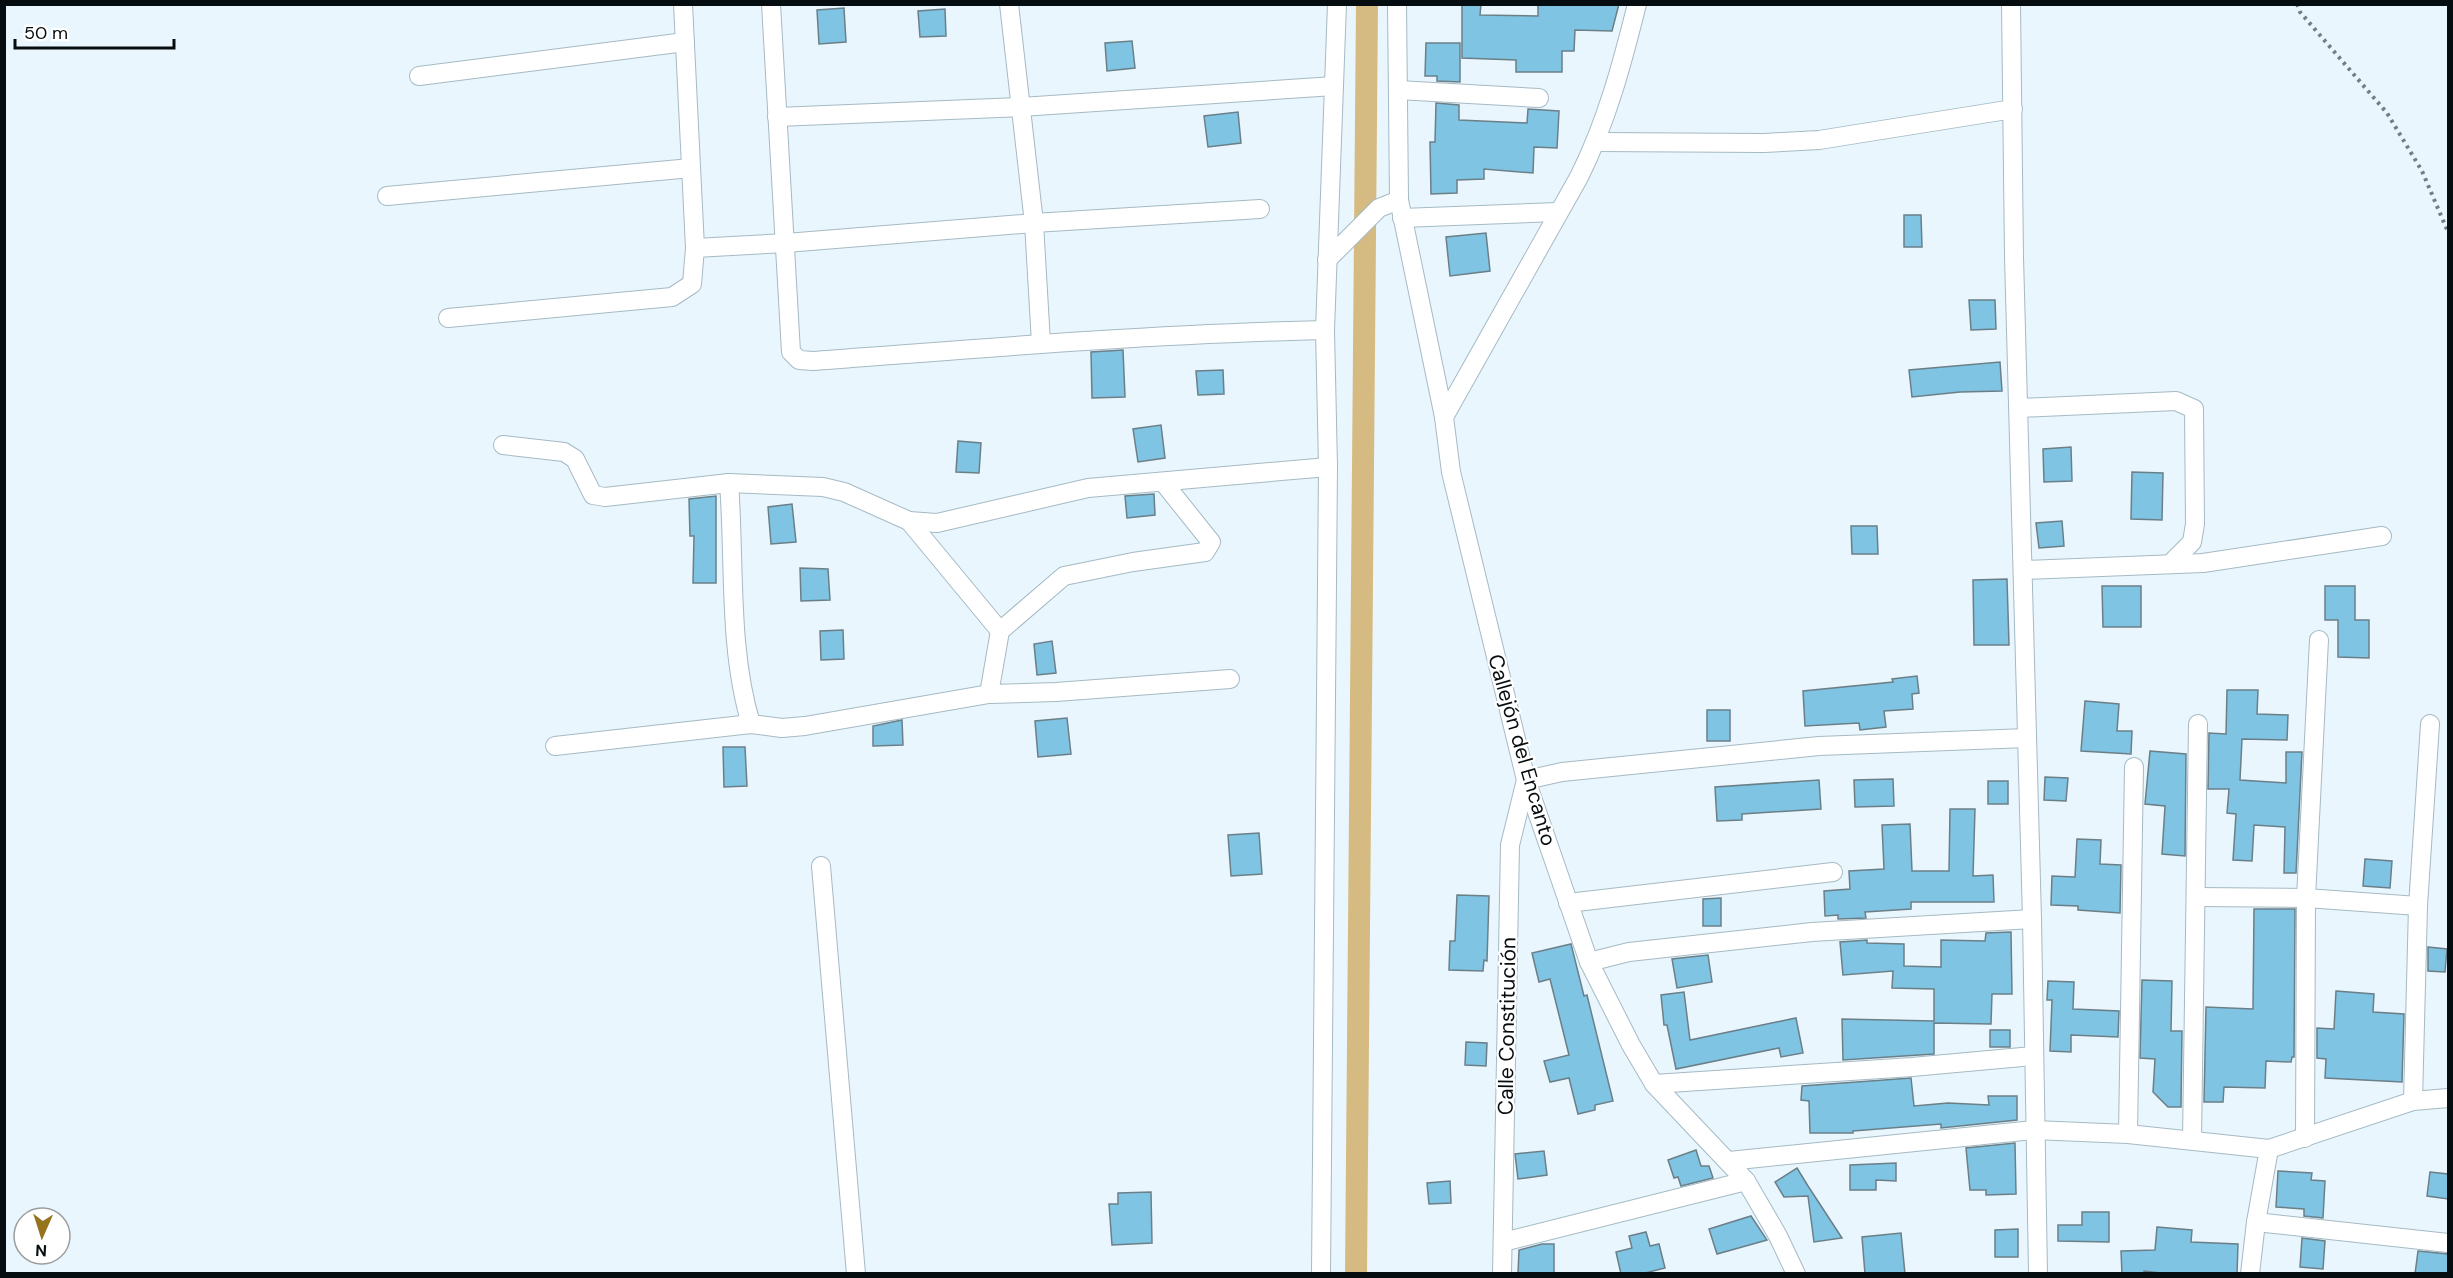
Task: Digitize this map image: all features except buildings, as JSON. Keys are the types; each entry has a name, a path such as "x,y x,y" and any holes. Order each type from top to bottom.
{"street":[{"path":"448,318 672,297 692,284 695,248 683,4"},
{"path":"771,4 791,352 799,360 813,361 1041,343 1222,332 1325,330"},
{"path":"1009,4 1034,223 1041,343"},
{"path":"1321,1274 1328,467 1325,330 1337,4"},
{"name":"Callejón del Encanto","path":"1397,4 1400,209 1444,417 1451,472 1526,780 1589,962 1631,1045 1654,1084 1730,1161 1746,1181 1778,1236 1796,1274"},
{"path":"1444,417 1579,177 1596,142 1615,90 1637,4"},
{"path":"2011,4 2038,1274"},
{"path":"419,76 685,42"},
{"path":"777,117 1021,107 1334,86"},
{"path":"1398,90 1539,98"},
{"path":"1596,142 1764,143 1819,140 2013,109"},
{"path":"387,196 691,168"},
{"path":"1327,260 1379,208 1558,212"},
{"path":"695,248 1260,209"},
{"path":"2019,408 2176,401 2194,410 2195,524 2192,542 2170,564"},
{"path":"503,444 564,452 575,459 593,495 606,497 729,483 823,487 844,492 909,521 937,523 1088,488 1328,467"},
{"path":"989,694 999,630 1064,576 1133,562 1205,552 1211,542 1163,482"},
{"path":"729,483 733,589 742,695 751,724"},
{"path":"909,521 999,630"},
{"path":"2023,570 2239,559 2382,536"},
{"path":"2305,1138 2306,898 2319,640"},
{"path":"555,746 751,724 782,728 805,726 989,694 1056,692 1230,679"},
{"path":"2193,1140 2198,724"},
{"path":"2413,1101 2418,906 2430,724"},
{"path":"1526,780 1562,772 1819,746 2026,738"},
{"path":"2128,1134 2134,767"},
{"name":"Calle Constitución","path":"1502,1274 1510,845 1526,780"},
{"path":"820,866 856,1274"},
{"path":"1568,903 1833,872"},
{"path":"2196,897 2306,898 2418,906"},
{"path":"1589,962 1649,950 1812,932 2032,919"},
{"path":"1654,1084 1889,1069 2033,1056"},
{"path":"1730,1161 2034,1130 2128,1134 2269,1149 2413,1101 2448,1098"},
{"path":"2250,1274 2256,1222 2269,1149"},
{"path":"1503,1242 1746,1181"},
{"path":"2256,1222 2448,1243"}],"path":[{"path":"2297,4 2300,12 2387,113 2422,171 2448,232"}],"waterway":[{"path":"1356,1274 1367,4"}]}
